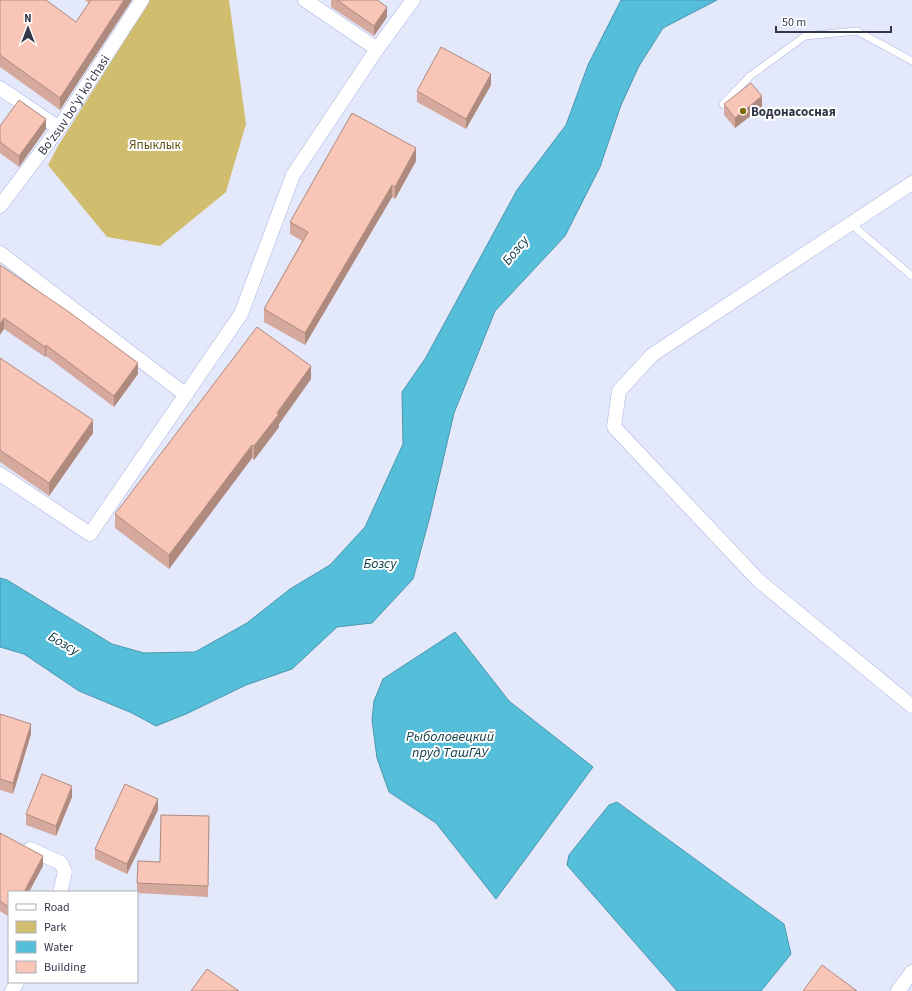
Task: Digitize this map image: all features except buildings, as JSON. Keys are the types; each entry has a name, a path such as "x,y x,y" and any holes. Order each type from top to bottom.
{"street":[{"name":"Bo'zsuv bo'yi ko'chasi","path":"0,206 59,128 142,0"},
{"path":"305,0 377,49"},
{"path":"0,474 90,534 241,314 293,175 377,49 413,0"},
{"path":"0,88 59,128"},
{"path":"912,183 652,355 619,391 614,428 759,581 912,706"},
{"path":"0,253 186,395"},
{"path":"30,849 62,863 65,872 60,891"},
{"path":"898,991 912,972"}],"lane":[{"path":"723,104 750,76 805,36 857,31 912,61"},
{"path":"851,224 912,276"}],"green space":[{"name":"Япыклык","path":"150,0 229,0 246,124 226,192 160,246 107,237 48,165 58,146"}],"water":[{"name":"Бозсу","path":"621,0 717,0 663,28 639,66 621,105 600,167 565,236 495,311 454,413 430,516 413,579 372,623 337,627 292,669 246,685 186,714 156,726 132,713 79,691 24,654 0,647 0,578 7,580 112,644 144,653 195,652 247,623 290,589 330,565 365,527 403,444 402,392 425,359 517,190 566,125 588,65"},
{"name":"Рыболовецкий пруд ТашГАУ","path":"455,632 509,701 593,767 496,899 436,823 389,792 377,758 372,720 374,701 383,679"},
{"path":"617,802 784,924 791,954 761,991 677,991 567,865 569,855 609,805"}],"place":[{"name":"Водонасосная","path":"743,111"}]}
